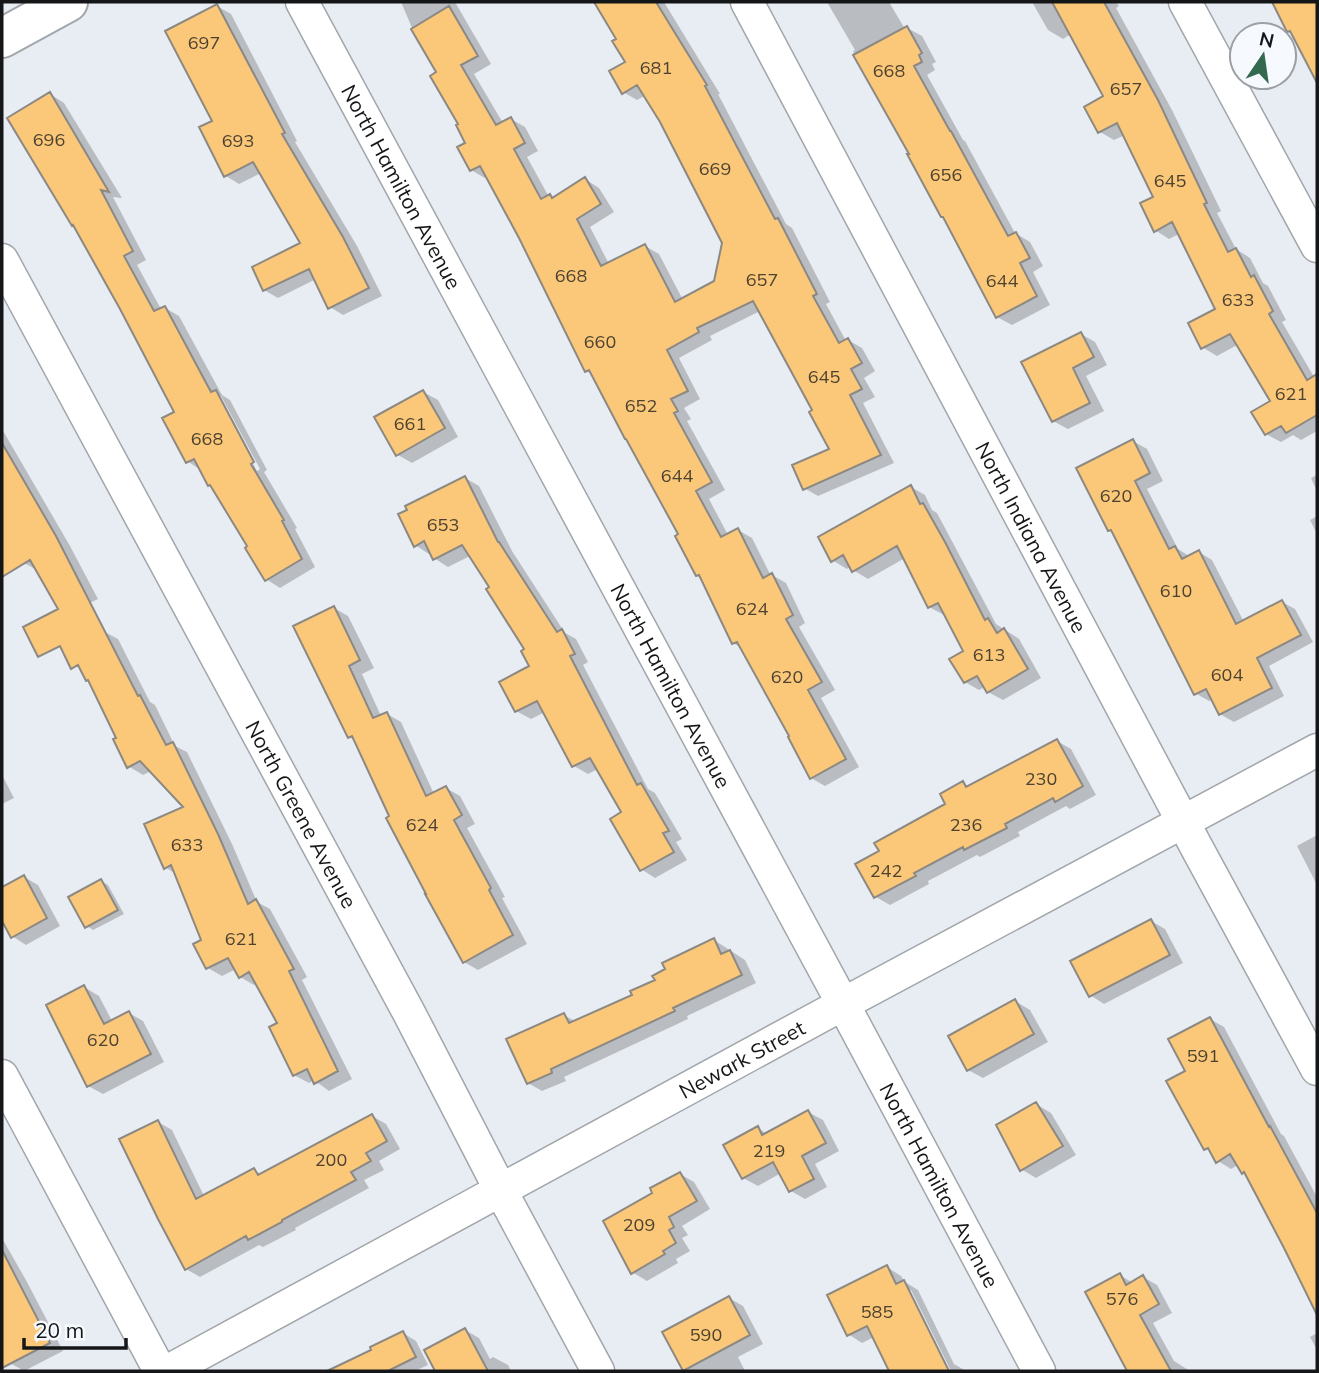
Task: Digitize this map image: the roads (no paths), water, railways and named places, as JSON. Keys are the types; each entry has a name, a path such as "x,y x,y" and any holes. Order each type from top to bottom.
{"street":[{"path":"2,38 68,2"},
{"name":"North Hamilton Avenue","path":"302,2 1039,1371"},
{"name":"North Indiana Avenue","path":"747,2 1317,1069"},
{"path":"1185,2 1317,246"},
{"name":"North Greene Avenue","path":"2,260 402,999 597,1371"},
{"name":"Newark Street","path":"168,1371 1317,750"},
{"path":"2,1076 160,1371"}]}
